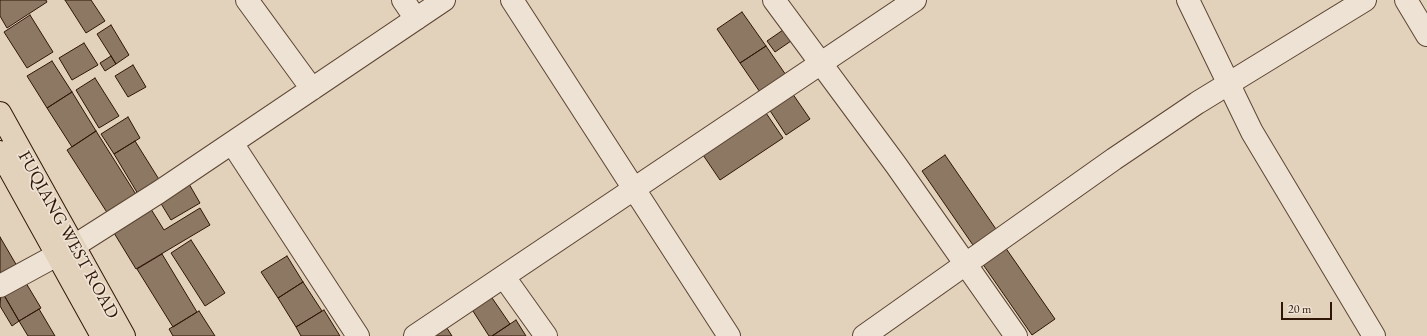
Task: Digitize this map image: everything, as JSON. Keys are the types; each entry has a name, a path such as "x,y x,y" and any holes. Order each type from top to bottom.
{"main road":[{"name":"FUQIANG WEST ROAD","path":"0,112 66,250 102,336"},
{"name":"FUQIANG WEST ROAD","path":"0,152 124,336"}],"street":[{"path":"247,0 312,89"},
{"path":"403,0 416,19"},
{"path":"0,286 66,250 232,143 444,0"},
{"path":"512,0 729,336"},
{"path":"774,0 966,264 1016,336"},
{"path":"415,336 915,0"},
{"path":"1188,0 1252,132 1374,336"},
{"path":"864,336 1114,159 1229,83 1365,0"},
{"path":"1406,0 1427,35"},
{"path":"232,143 358,336"},
{"path":"504,277 546,336"}],"building":[{"path":"0,0 46,0 47,2 7,28 0,16"},
{"path":"65,0 91,0 105,21 86,33"},
{"path":"742,12 766,46 740,63 717,29"},
{"path":"30,15 53,52 27,68 4,32"},
{"path":"111,25 129,55 116,64 97,34"},
{"path":"783,30 791,41 775,52 767,41"},
{"path":"84,43 98,65 72,80 59,58"},
{"path":"766,46 788,78 762,95 740,63"},
{"path":"111,56 116,64 105,71 100,63"},
{"path":"52,61 72,92 47,108 27,76"},
{"path":"133,65 146,87 128,97 115,76"},
{"path":"95,78 119,116 99,128 76,90"},
{"path":"790,90 810,119 786,135 767,106"},
{"path":"72,92 96,131 72,147 47,108"},
{"path":"764,110 783,138 720,180 701,152"},
{"path":"128,117 140,138 114,154 101,134"},
{"path":"96,131 137,196 108,214 67,150"},
{"path":"135,141 160,181 138,194 114,154"},
{"path":"945,155 998,232 975,248 922,171"},
{"path":"189,184 200,203 171,220 160,202"},
{"path":"149,206 164,230 200,208 210,225 136,269 111,228"},
{"path":"0,237 17,266 0,276"},
{"path":"191,240 225,293 205,306 171,253"},
{"path":"1005,247 1055,319 1032,335 982,263"},
{"path":"162,254 197,312 173,327 137,269"},
{"path":"287,256 303,282 278,298 261,272"},
{"path":"23,278 41,308 19,321 1,290"},
{"path":"303,282 322,311 296,327 278,298"},
{"path":"1,290 19,321 12,326 0,306"},
{"path":"490,295 510,324 492,336 489,336 471,308"},
{"path":"39,309 55,336 28,336 19,321"},
{"path":"324,310 340,336 301,336 296,327"},
{"path":"199,311 215,336 173,336 169,329"},
{"path":"516,320 526,336 492,336"},
{"path":"445,325 452,336 430,336"}]}
